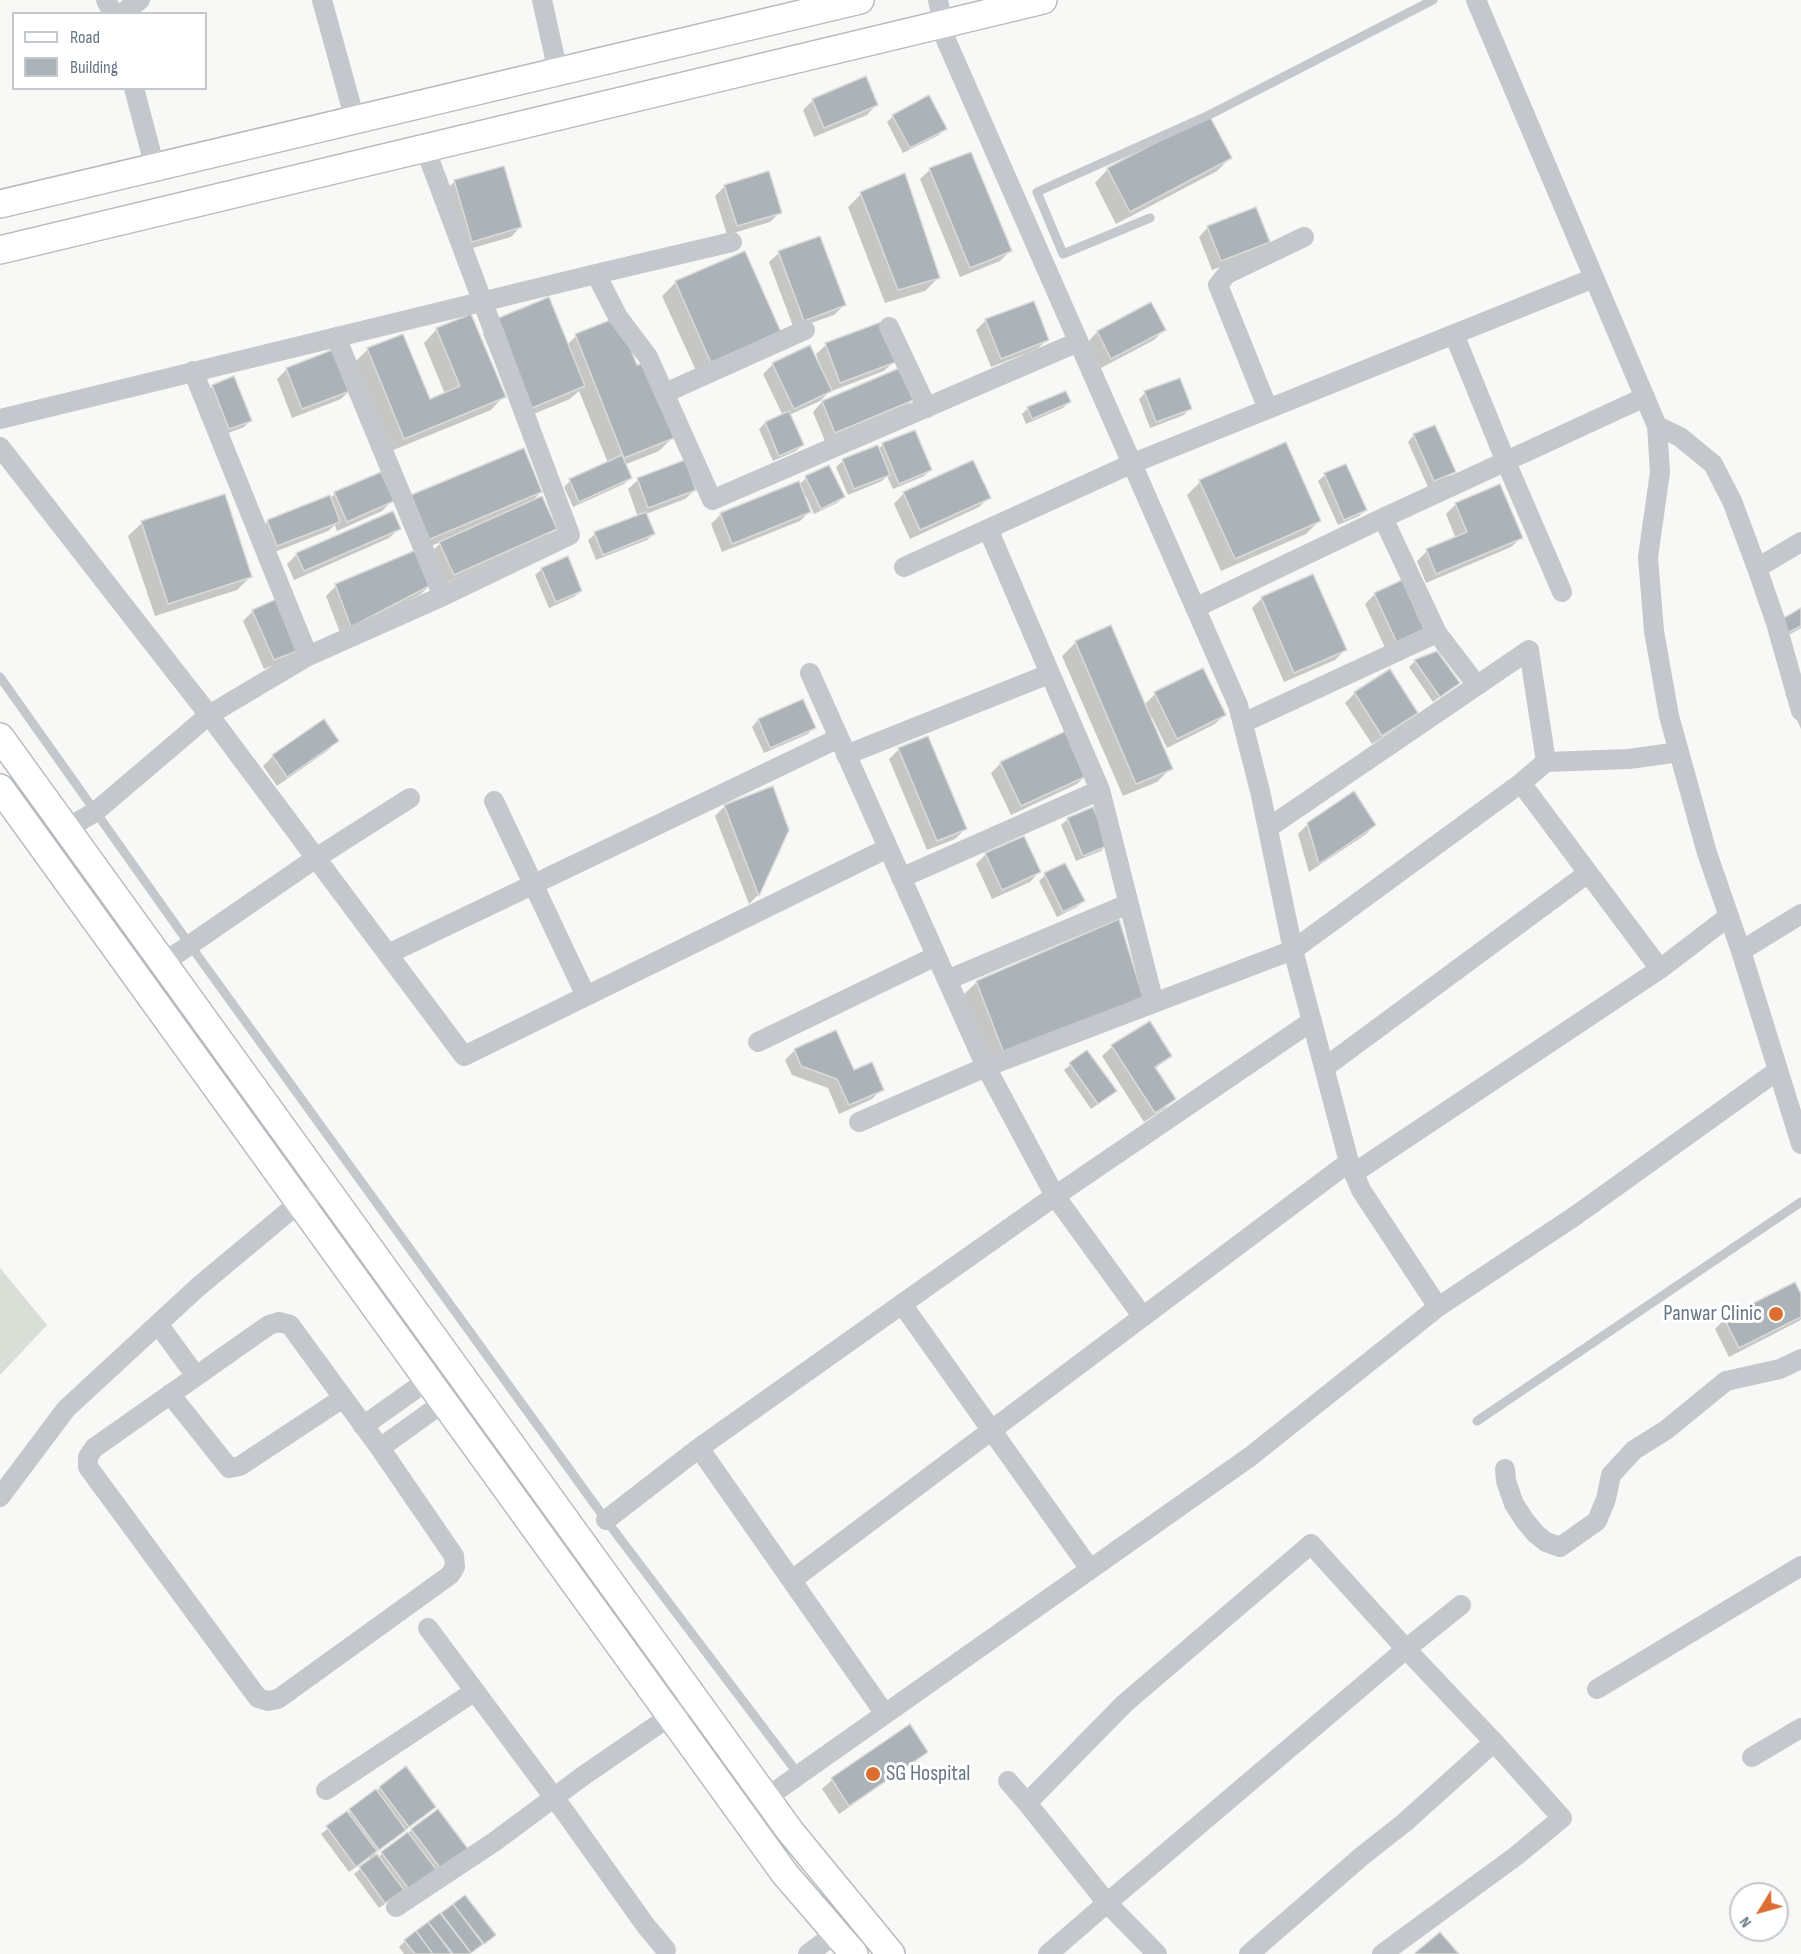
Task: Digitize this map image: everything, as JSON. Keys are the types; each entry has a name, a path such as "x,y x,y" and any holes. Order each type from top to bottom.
{"street":[{"path":"125,12 140,0"},
{"path":"322,0 365,118 384,158"},
{"path":"542,0 558,72"},
{"path":"0,204 860,0"},
{"path":"0,250 425,148 940,12 1042,0"},
{"path":"1476,0 1657,426 1660,472 1648,557 1654,631 1669,716 1707,853 1741,951 1801,1144"},
{"path":"940,12 946,40 1238,705 1268,828 1293,950 1352,1168 1361,1191 1438,1306"},
{"path":"135,90 155,168"},
{"path":"66,829 95,812 209,715 308,656 443,596 570,535 425,148"},
{"path":"1268,409 1218,285 1227,274 1304,237"},
{"path":"0,419 732,242"},
{"path":"596,274 618,317 648,357 712,500 1078,342"},
{"path":"904,567 1131,464 1594,278"},
{"path":"889,327 927,408"},
{"path":"665,393 805,330"},
{"path":"1454,334 1562,592"},
{"path":"336,337 443,596"},
{"path":"194,371 308,656"},
{"path":"1195,608 1645,397"},
{"path":"1657,426 1680,437 1713,464 1732,501 1796,674 1801,711"},
{"path":"0,447 209,715 464,1056 888,848"},
{"path":"1383,518 1437,633 1476,684"},
{"path":"988,530 1100,790 1154,1003"},
{"path":"1757,568 1801,542"},
{"path":"1243,723 1437,633"},
{"path":"1268,828 1529,650 1546,762"},
{"path":"810,673 986,1067 1055,1196 1143,1317"},
{"path":"388,954 532,885 843,746 1049,674"},
{"path":"0,737 324,1189 790,1831 891,1954"},
{"path":"859,1122 986,1067 1293,950 1521,783 1546,762 1629,759 1679,752"},
{"path":"1521,783 1660,969"},
{"path":"0,788 785,1874 854,1954"},
{"path":"901,878 1100,790"},
{"path":"162,964 316,858 410,798"},
{"path":"494,801 586,996"},
{"path":"1324,1068 1588,873"},
{"path":"947,980 1128,904"},
{"path":"1741,951 1801,914"},
{"path":"792,1580 1143,1317 1352,1168 1660,969 1728,916"},
{"path":"758,1042 936,956"},
{"path":"606,1520 699,1448 902,1304 1055,1196 1312,1021"},
{"path":"766,1798 1251,1456 1438,1306 1575,1216 1777,1071"},
{"path":"0,1497 66,1409 198,1287 300,1202 324,1189"},
{"path":"902,1304 1090,1569"},
{"path":"279,1322 290,1325 380,1448 454,1556 454,1567 450,1575 278,1699 268,1701 258,1698 88,1467 88,1457 94,1448 170,1394 269,1325 279,1322"},
{"path":"158,1324 196,1376"},
{"path":"1504,1469 1514,1504 1525,1521 1546,1542 1560,1546 1597,1521 1611,1475 1634,1450 1666,1430 1726,1381 1780,1369 1801,1359"},
{"path":"363,1426 428,1380"},
{"path":"170,1394 229,1468 235,1468 343,1398"},
{"path":"380,1448 444,1402"},
{"path":"699,1448 885,1714"},
{"path":"1028,1803 1124,1704 1311,1544 1562,1818 1516,1856 1382,1954"},
{"path":"1597,1689 1801,1566"},
{"path":"1048,1954 1406,1649 1461,1605"},
{"path":"428,1628 666,1950"},
{"path":"326,1790 475,1691"},
{"path":"396,1907 494,1842 553,1798 695,1700"},
{"path":"1752,1757 1801,1728"},
{"path":"1249,1954 1494,1742"},
{"path":"1008,1781 1107,1903 1157,1954"},
{"path":"808,1954 836,1933"}],"lane":[{"path":"1063,254 1037,192 1209,115 1433,0"},
{"path":"1044,263 1150,218"},
{"path":"0,677 190,945 606,1520 799,1775"},
{"path":"1477,1421 1801,1203"}],"shaded area":[{"path":"0,1268 47,1325 0,1375"}],"building":[{"path":"866,76 878,105 824,128 812,99"},
{"path":"929,95 947,129 910,148 892,115"},
{"path":"1209,115 1232,158 1130,212 1107,168"},
{"path":"971,152 1012,251 970,268 929,168"},
{"path":"504,166 522,227 472,242 454,180"},
{"path":"769,171 782,213 737,226 724,185"},
{"path":"905,173 940,278 898,290 860,192"},
{"path":"1256,207 1270,242 1221,261 1207,226"},
{"path":"820,236 846,305 804,321 778,251"},
{"path":"745,251 781,332 711,363 675,281"},
{"path":"549,297 585,386 532,408 496,319"},
{"path":"1034,301 1049,340 1001,359 985,319"},
{"path":"1151,302 1166,330 1111,359 1097,331"},
{"path":"471,314 506,397 404,439 367,348 403,334 430,399 460,386 436,328"},
{"path":"618,317 637,365 644,363 674,438 624,458 575,334"},
{"path":"881,322 896,362 840,383 825,343"},
{"path":"810,345 832,391 794,409 772,363"},
{"path":"337,348 353,390 302,409 286,368"},
{"path":"902,367 916,399 835,433 822,401"},
{"path":"234,376 252,421 229,429 212,385"},
{"path":"1180,378 1192,409 1156,422 1144,391"},
{"path":"1066,391 1071,402 1032,419 1027,407"},
{"path":"789,411 804,445 779,456 765,422"},
{"path":"1435,425 1456,472 1434,481 1413,434"},
{"path":"915,430 932,470 899,484 882,443"},
{"path":"1286,442 1321,521 1235,559 1199,480"},
{"path":"878,445 890,475 854,489 842,459"},
{"path":"524,448 542,492 428,540 411,495"},
{"path":"622,455 632,478 579,502 569,479"},
{"path":"685,460 696,490 648,508 637,478"},
{"path":"973,460 991,498 920,530 903,492"},
{"path":"1346,464 1367,510 1344,520 1324,473"},
{"path":"829,465 845,497 821,509 805,476"},
{"path":"381,472 394,501 347,522 334,492"},
{"path":"799,481 811,512 732,544 720,513"},
{"path":"1500,484 1523,538 1436,574 1426,549 1467,532 1455,503"},
{"path":"225,494 252,577 168,604 141,521"},
{"path":"330,495 340,522 277,546 267,520"},
{"path":"542,496 557,529 454,575 439,542"},
{"path":"393,511 401,529 304,571 296,553"},
{"path":"646,512 655,534 603,555 594,532"},
{"path":"416,550 433,584 351,627 335,584"},
{"path":"568,556 582,591 556,602 541,568"},
{"path":"1313,574 1347,650 1294,673 1261,597"},
{"path":"1402,580 1425,631 1397,643 1374,593"},
{"path":"279,598 302,649 274,660 252,610"},
{"path":"1801,608 1801,626 1784,635 1777,622"},
{"path":"1111,625 1173,769 1136,784 1075,641"},
{"path":"1437,651 1460,683 1440,697 1414,660"},
{"path":"1203,668 1226,715 1177,739 1154,692"},
{"path":"1390,669 1418,713 1382,736 1354,692"},
{"path":"803,699 816,728 770,748 758,719"},
{"path":"324,719 339,741 287,777 272,755"},
{"path":"1068,730 1089,775 1021,806 1000,762"},
{"path":"928,736 967,829 937,841 898,748"},
{"path":"773,786 789,830 759,896 724,805"},
{"path":"1354,791 1376,825 1319,864 1307,823"},
{"path":"1093,807 1109,845 1083,856 1067,818"},
{"path":"1024,836 1041,872 1002,890 985,853"},
{"path":"1065,863 1085,901 1063,912 1044,873"},
{"path":"1119,919 1143,997 1005,1056 976,981"},
{"path":"1150,1021 1172,1056 1155,1067 1176,1099 1155,1113 1111,1045"},
{"path":"836,1030 854,1070 872,1062 884,1090 849,1105 837,1079 801,1066 794,1049"},
{"path":"1087,1050 1117,1091 1098,1104 1069,1063"},
{"path":"1795,1282 1801,1294 1801,1317 1739,1348 1724,1318"},
{"path":"910,1724 928,1752 849,1806 831,1778"},
{"path":"406,1766 436,1807 409,1827 379,1787"},
{"path":"376,1789 406,1830 379,1850 349,1809"},
{"path":"438,1809 468,1849 441,1869 411,1829"},
{"path":"347,1811 377,1851 356,1867 326,1826"},
{"path":"408,1832 438,1872 411,1892 381,1852"},
{"path":"377,1854 404,1890 385,1903 359,1867"},
{"path":"465,1895 496,1935 484,1944 453,1904"},
{"path":"453,1904 483,1944 471,1953 441,1913"},
{"path":"440,1913 470,1954 453,1954 428,1922"},
{"path":"428,1922 452,1954 433,1954 416,1931"},
{"path":"416,1931 433,1954 415,1954 404,1940"},
{"path":"1440,1932 1459,1954 1415,1953"}],"place":[{"name":"Panwar Clinic","path":"1776,1314"},
{"name":"SG Hospital","path":"873,1774"}]}
